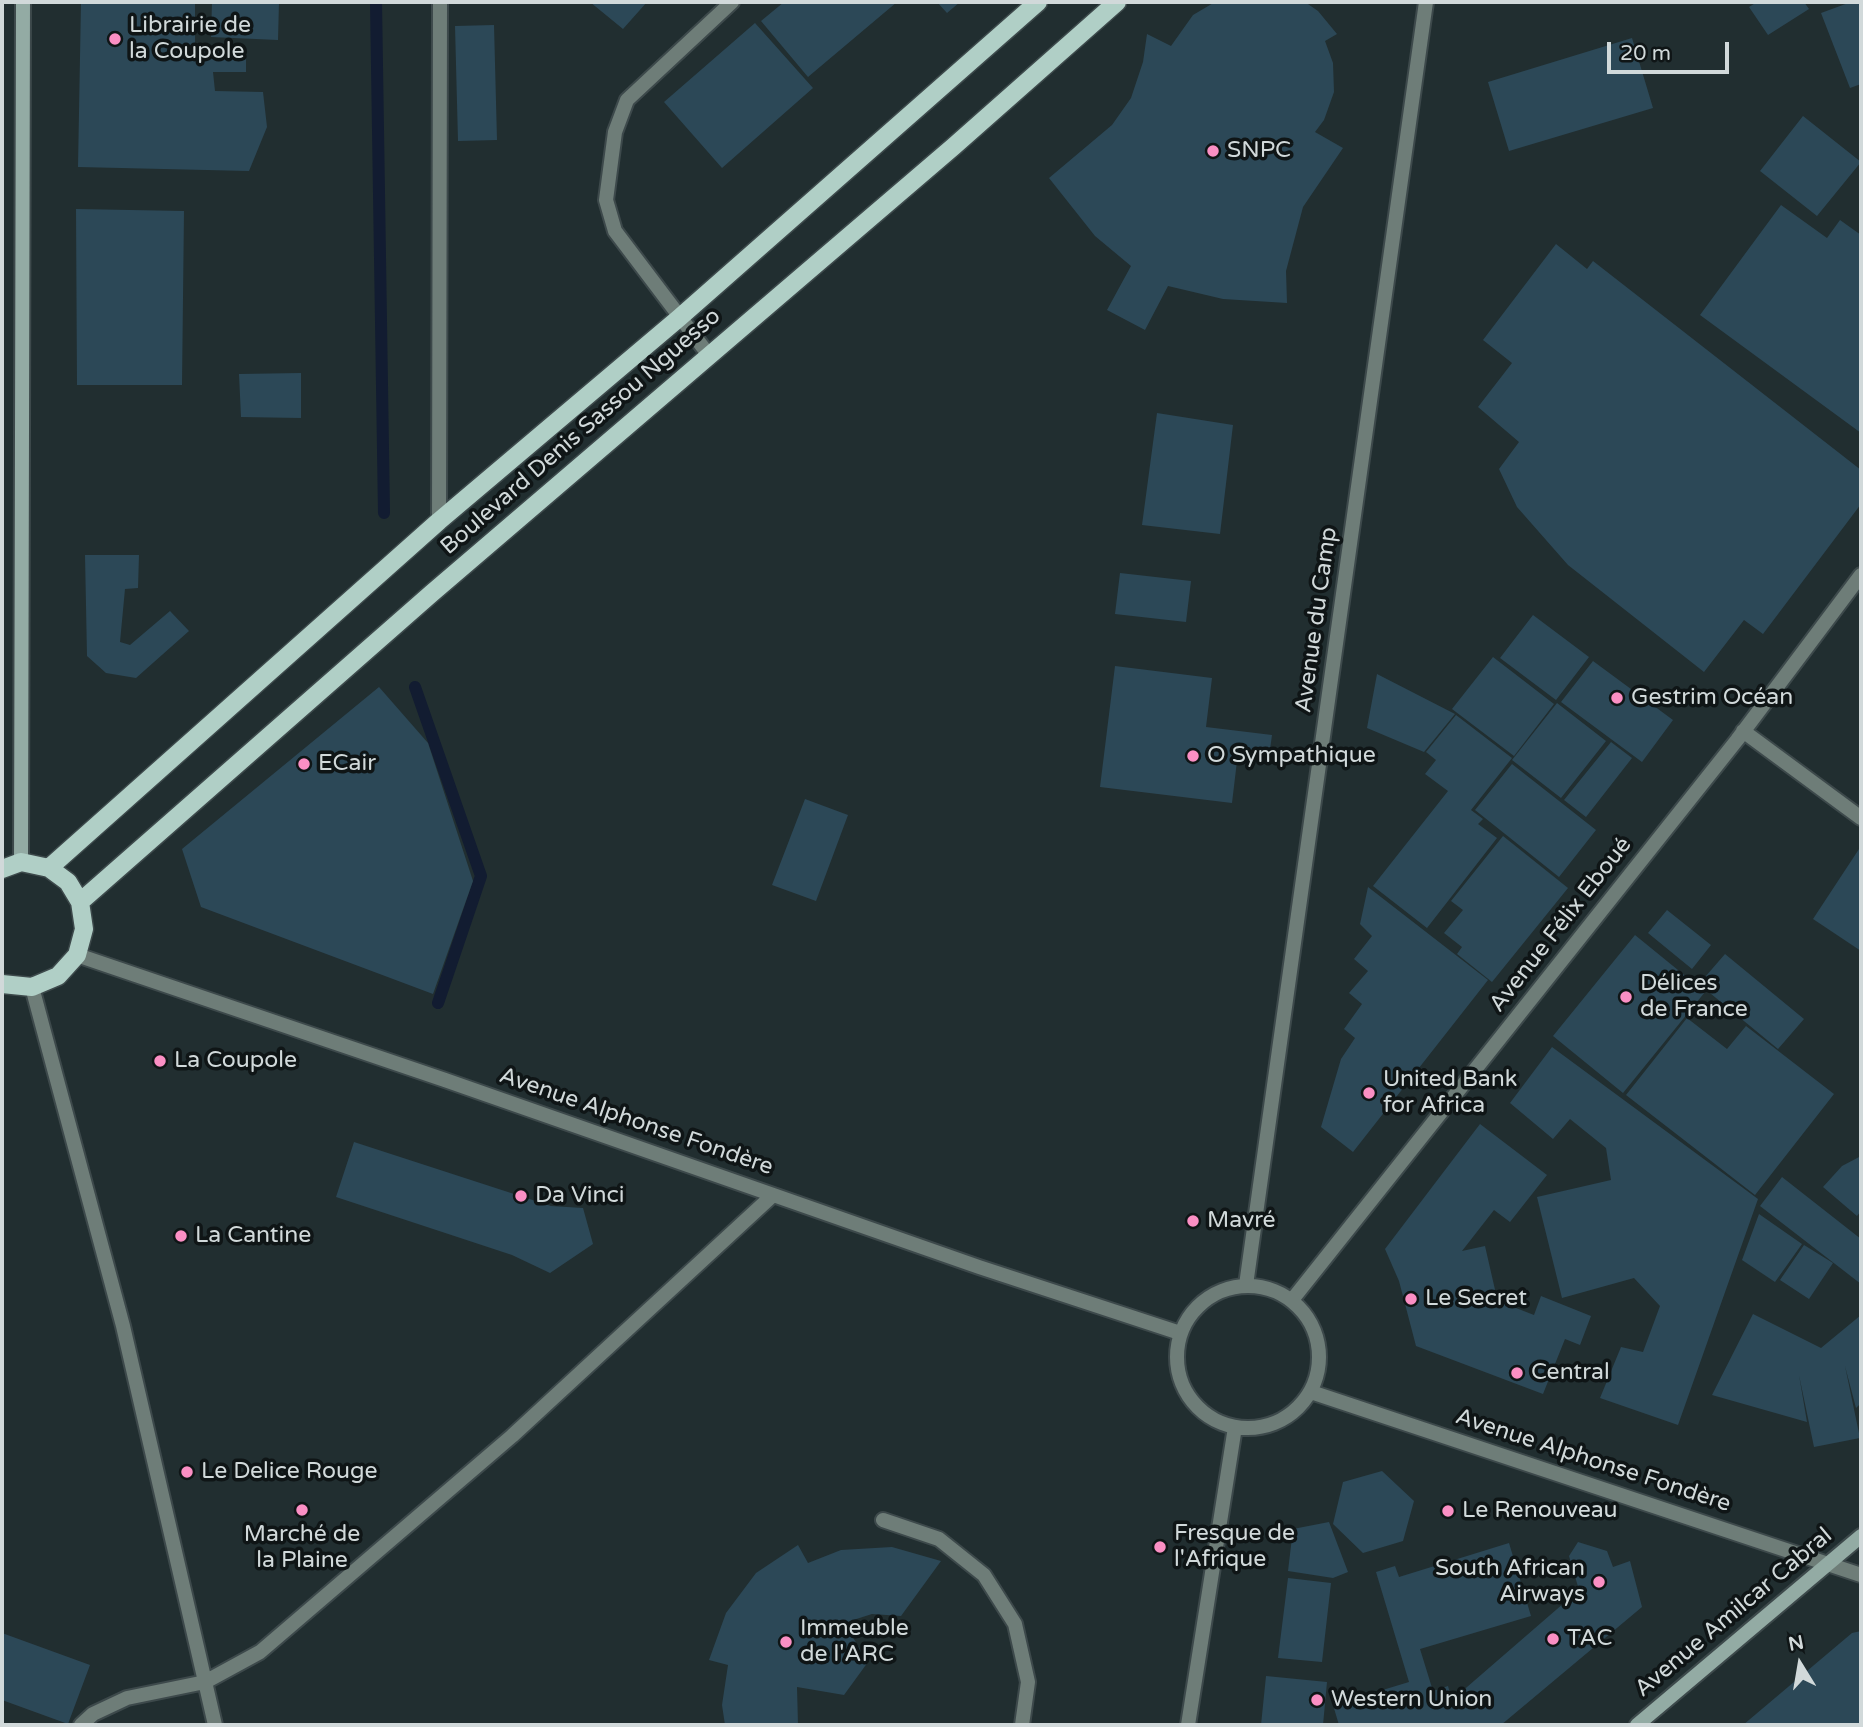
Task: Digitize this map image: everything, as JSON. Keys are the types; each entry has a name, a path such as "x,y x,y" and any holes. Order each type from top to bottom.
{"main road":[{"path":"21,862 23,2"},
{"name":"Boulevard Denis Sassou Nguesso","path":"49,868 439,521 679,318 1038,2"},
{"name":"Boulevard Denis Sassou Nguesso","path":"80,902 1117,2"},
{"path":"2,869 21,862 49,868 68,882 80,902 84,929 77,955 58,975 32,987 2,984"},
{"name":"Avenue Amilcar Cabral","path":"1637,1725 1861,1536"}],"street":[{"path":"439,521 440,2"},
{"path":"708,355 615,231 606,200 615,132 628,100 644,81 733,2"},
{"name":"Avenue du Camp","path":"1245,1285 1426,2"},
{"name":"Avenue Félix Eboué","path":"1292,1300 1742,731 1861,575"},
{"path":"1742,731 1861,818"},
{"name":"Avenue Alphonse Fondère","path":"77,955 1180,1333"},
{"path":"32,987 123,1326 215,1725"},
{"path":"81,1725 93,1714 127,1698 205,1682 260,1652 512,1436 773,1195"},
{"path":"1245,1285 1262,1286 1292,1300 1313,1326 1320,1359 1311,1392 1291,1414 1265,1426 1235,1427 1212,1419 1193,1403 1180,1382 1176,1357 1180,1333 1195,1309 1218,1291 1245,1285"},
{"name":"Avenue Alphonse Fondère","path":"1311,1392 1861,1575"},
{"path":"1188,1725 1235,1427"},
{"path":"883,1520 939,1539 984,1575 1015,1624 1028,1682 1022,1725"}],"building":[{"path":"81,2 195,2 195,49 246,48 246,72 213,72 215,91 263,92 267,127 249,171 78,167"},
{"path":"212,2 279,2 278,40 211,37"},
{"path":"590,2 647,2 623,29"},
{"path":"784,2 897,2 808,77 761,21"},
{"path":"937,2 960,2 947,13"},
{"name":"SNPC","path":"1215,2 1305,2 1318,11 1337,34 1325,41 1333,63 1334,92 1324,120 1315,132 1343,148 1303,207 1286,271 1287,303 1223,299 1168,286 1145,330 1107,310 1131,266 1095,236 1049,178 1112,125 1131,98 1143,62 1147,34 1171,46 1193,15"},
{"path":"1757,2 1804,2 1809,9 1768,35 1749,7"},
{"path":"1851,2 1861,2 1861,84 1850,88 1821,13"},
{"path":"755,23 813,88 722,168 664,102"},
{"path":"494,25 497,140 458,141 455,26"},
{"path":"1632,38 1653,108 1509,151 1488,82"},
{"path":"1803,116 1861,162 1817,216 1760,171"},
{"path":"1781,205 1827,238 1840,220 1861,235 1861,433 1700,315"},
{"path":"76,209 184,211 182,385 77,385"},
{"path":"1556,244 1587,269 1593,261 1861,470 1861,504 1763,634 1744,620 1704,672 1568,565 1517,507 1499,469 1519,442 1478,407 1512,363 1483,340"},
{"path":"301,373 301,418 241,417 239,374"},
{"path":"1157,413 1233,425 1220,534 1142,525"},
{"path":"85,555 139,555 138,588 125,589 120,642 130,645 170,611 189,631 136,678 106,673 87,656"},
{"path":"1120,573 1191,581 1186,622 1115,614"},
{"path":"1533,615 1589,657 1556,700 1500,658"},
{"path":"1493,657 1554,704 1514,756 1452,709"},
{"path":"1593,661 1673,720 1642,762 1561,702"},
{"path":"1115,666 1212,678 1206,727 1272,735 1268,764 1237,761 1232,803 1100,787"},
{"path":"1377,674 1455,714 1424,752 1367,728"},
{"path":"379,687 428,743 473,881 433,994 201,907 182,849"},
{"path":"1557,703 1606,741 1561,798 1512,760"},
{"path":"1456,715 1512,758 1471,810 1483,819 1478,824 1497,838 1427,928 1373,886 1448,791 1425,774 1436,760 1426,752"},
{"path":"1611,742 1632,758 1586,817 1564,800"},
{"path":"1512,764 1596,830 1559,877 1475,810"},
{"path":"805,799 848,815 816,901 772,885"},
{"path":"1503,836 1568,888 1492,982 1457,954 1462,947 1444,933 1463,910 1451,901"},
{"path":"1861,846 1861,951 1813,919"},
{"path":"1368,887 1488,980 1353,1152 1321,1127 1341,1059 1355,1038 1344,1029 1362,1004 1349,993 1368,971 1354,959 1372,936 1360,924"},
{"path":"1667,910 1711,945 1692,969 1648,933"},
{"path":"1635,935 1705,992 1623,1093 1553,1036"},
{"path":"1725,954 1804,1019 1778,1049 1699,984"},
{"path":"1687,1018 1727,1049 1746,1026 1834,1094 1755,1195 1626,1095"},
{"path":"1552,1047 1758,1199 1678,1425 1600,1398 1621,1347 1643,1352 1660,1306 1634,1278 1562,1298 1537,1197 1611,1180 1606,1148 1570,1119 1553,1139 1510,1103"},
{"path":"1480,1124 1547,1175 1510,1222 1494,1210 1462,1251 1485,1246 1496,1294 1485,1296 1534,1315 1541,1296 1591,1316 1580,1345 1565,1339 1543,1394 1416,1346 1399,1281 1385,1249"},
{"path":"354,1142 551,1206 583,1208 593,1244 550,1273 512,1255 336,1197"},
{"path":"1861,1156 1861,1211 1857,1216 1823,1187 1842,1166"},
{"path":"1782,1177 1861,1239 1861,1284 1760,1206"},
{"path":"1759,1214 1802,1244 1775,1282 1742,1260"},
{"path":"1804,1245 1833,1263 1809,1299 1780,1280"},
{"path":"1753,1314 1821,1348 1861,1315 1861,1403 1856,1408 1845,1366 1860,1438 1814,1447 1799,1375 1807,1422 1712,1395"},
{"path":"1382,1471 1414,1501 1403,1541 1363,1553 1333,1524 1343,1482"},
{"path":"1329,1522 1348,1572 1333,1578 1288,1571 1293,1529"},
{"path":"1578,1542 1607,1551 1613,1567 1630,1561 1642,1607 1501,1725 1339,1725 1333,1705 1409,1682 1376,1572 1395,1566 1399,1577 1509,1543 1531,1616 1420,1649 1433,1691 1448,1686 1452,1700 1579,1590 1569,1556"},
{"name":"Immeuble de l'ARC","path":"798,1545 808,1563 841,1550 892,1547 941,1561 901,1616 872,1614 844,1623 868,1662 844,1695 797,1687 798,1725 725,1725 722,1705 728,1665 709,1660 726,1613 756,1573"},
{"path":"1288,1578 1331,1583 1322,1662 1278,1658"},
{"path":"1861,1631 1861,1723 1743,1725 1852,1633"},
{"path":"2,1633 90,1665 68,1724 2,1700"},
{"path":"1266,1676 1327,1682 1323,1725 1261,1725"}],"waterway":[{"path":"376,2 384,513"},
{"path":"415,687 481,876 438,1003"}],"place":[{"name":"Librairie de la Coupole","path":"115,39"},
{"name":"SNPC","path":"1213,151"},
{"name":"Gestrim Océan","path":"1617,698"},
{"name":"O Sympathique","path":"1193,756"},
{"name":"ECair","path":"304,764"},
{"name":"Délices de France","path":"1626,997"},
{"name":"La Coupole","path":"160,1061"},
{"name":"United Bank for Africa","path":"1369,1093"},
{"name":"Da Vinci","path":"521,1196"},
{"name":"Mavré","path":"1193,1221"},
{"name":"La Cantine","path":"181,1236"},
{"name":"Le Secret","path":"1411,1299"},
{"name":"Central","path":"1517,1373"},
{"name":"Le Delice Rouge","path":"187,1472"},
{"name":"Marché de la Plaine","path":"302,1510"},
{"name":"Le Renouveau","path":"1448,1511"},
{"name":"Fresque de l'Afrique","path":"1160,1547"},
{"name":"South African Airways","path":"1599,1582"},
{"name":"TAC","path":"1553,1639"},
{"name":"Immeuble de l'ARC","path":"786,1642"},
{"name":"Western Union","path":"1317,1700"}]}
